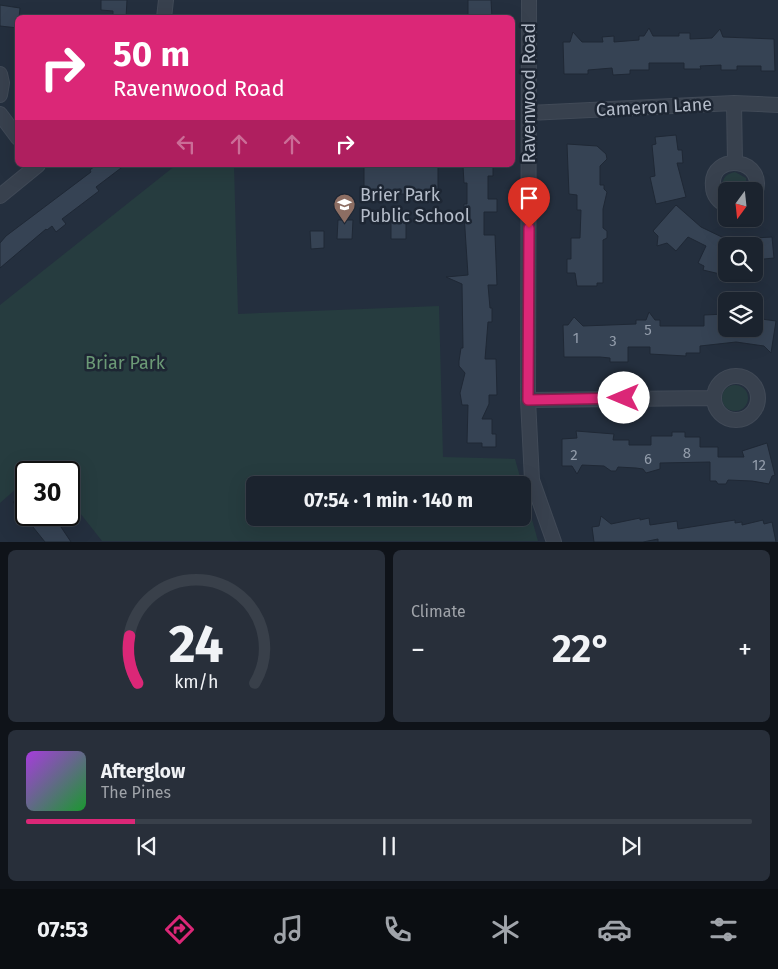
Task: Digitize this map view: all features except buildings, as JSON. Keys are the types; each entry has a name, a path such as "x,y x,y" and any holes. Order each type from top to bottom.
{"street":[{"path":"164,15 166,0"},
{"name":"Ravenwood Road","path":"529,0 528,400 532,480 554,542"},
{"path":"0,74 2,83 0,95"},
{"path":"734,103 735,162"},
{"name":"Cameron Lane","path":"529,113 734,103 778,105"},
{"path":"0,114 15,134"},
{"path":"718,199 714,193 713,178 721,167 735,162 749,167 754,173 756,182"},
{"path":"0,196 35,167"},
{"path":"528,400 713,398"}],"green space":[{"name":"Briar Park","path":"173,167 234,167 238,314 439,306 443,457 515,459 520,476 246,476 246,526 531,526 531,516 538,541 102,541 80,513 80,461 15,461 15,490 0,503 0,305"},
{"path":"735,172 746,178 746,182 723,182 725,177"},
{"path":"735,385 744,389 748,398 744,407 735,411 726,407 722,398 726,389"}],"place":[{"name":"Brier Park Public School","path":"344,224"}],"route":[{"path":"529,228 528,400 624,398"}]}
